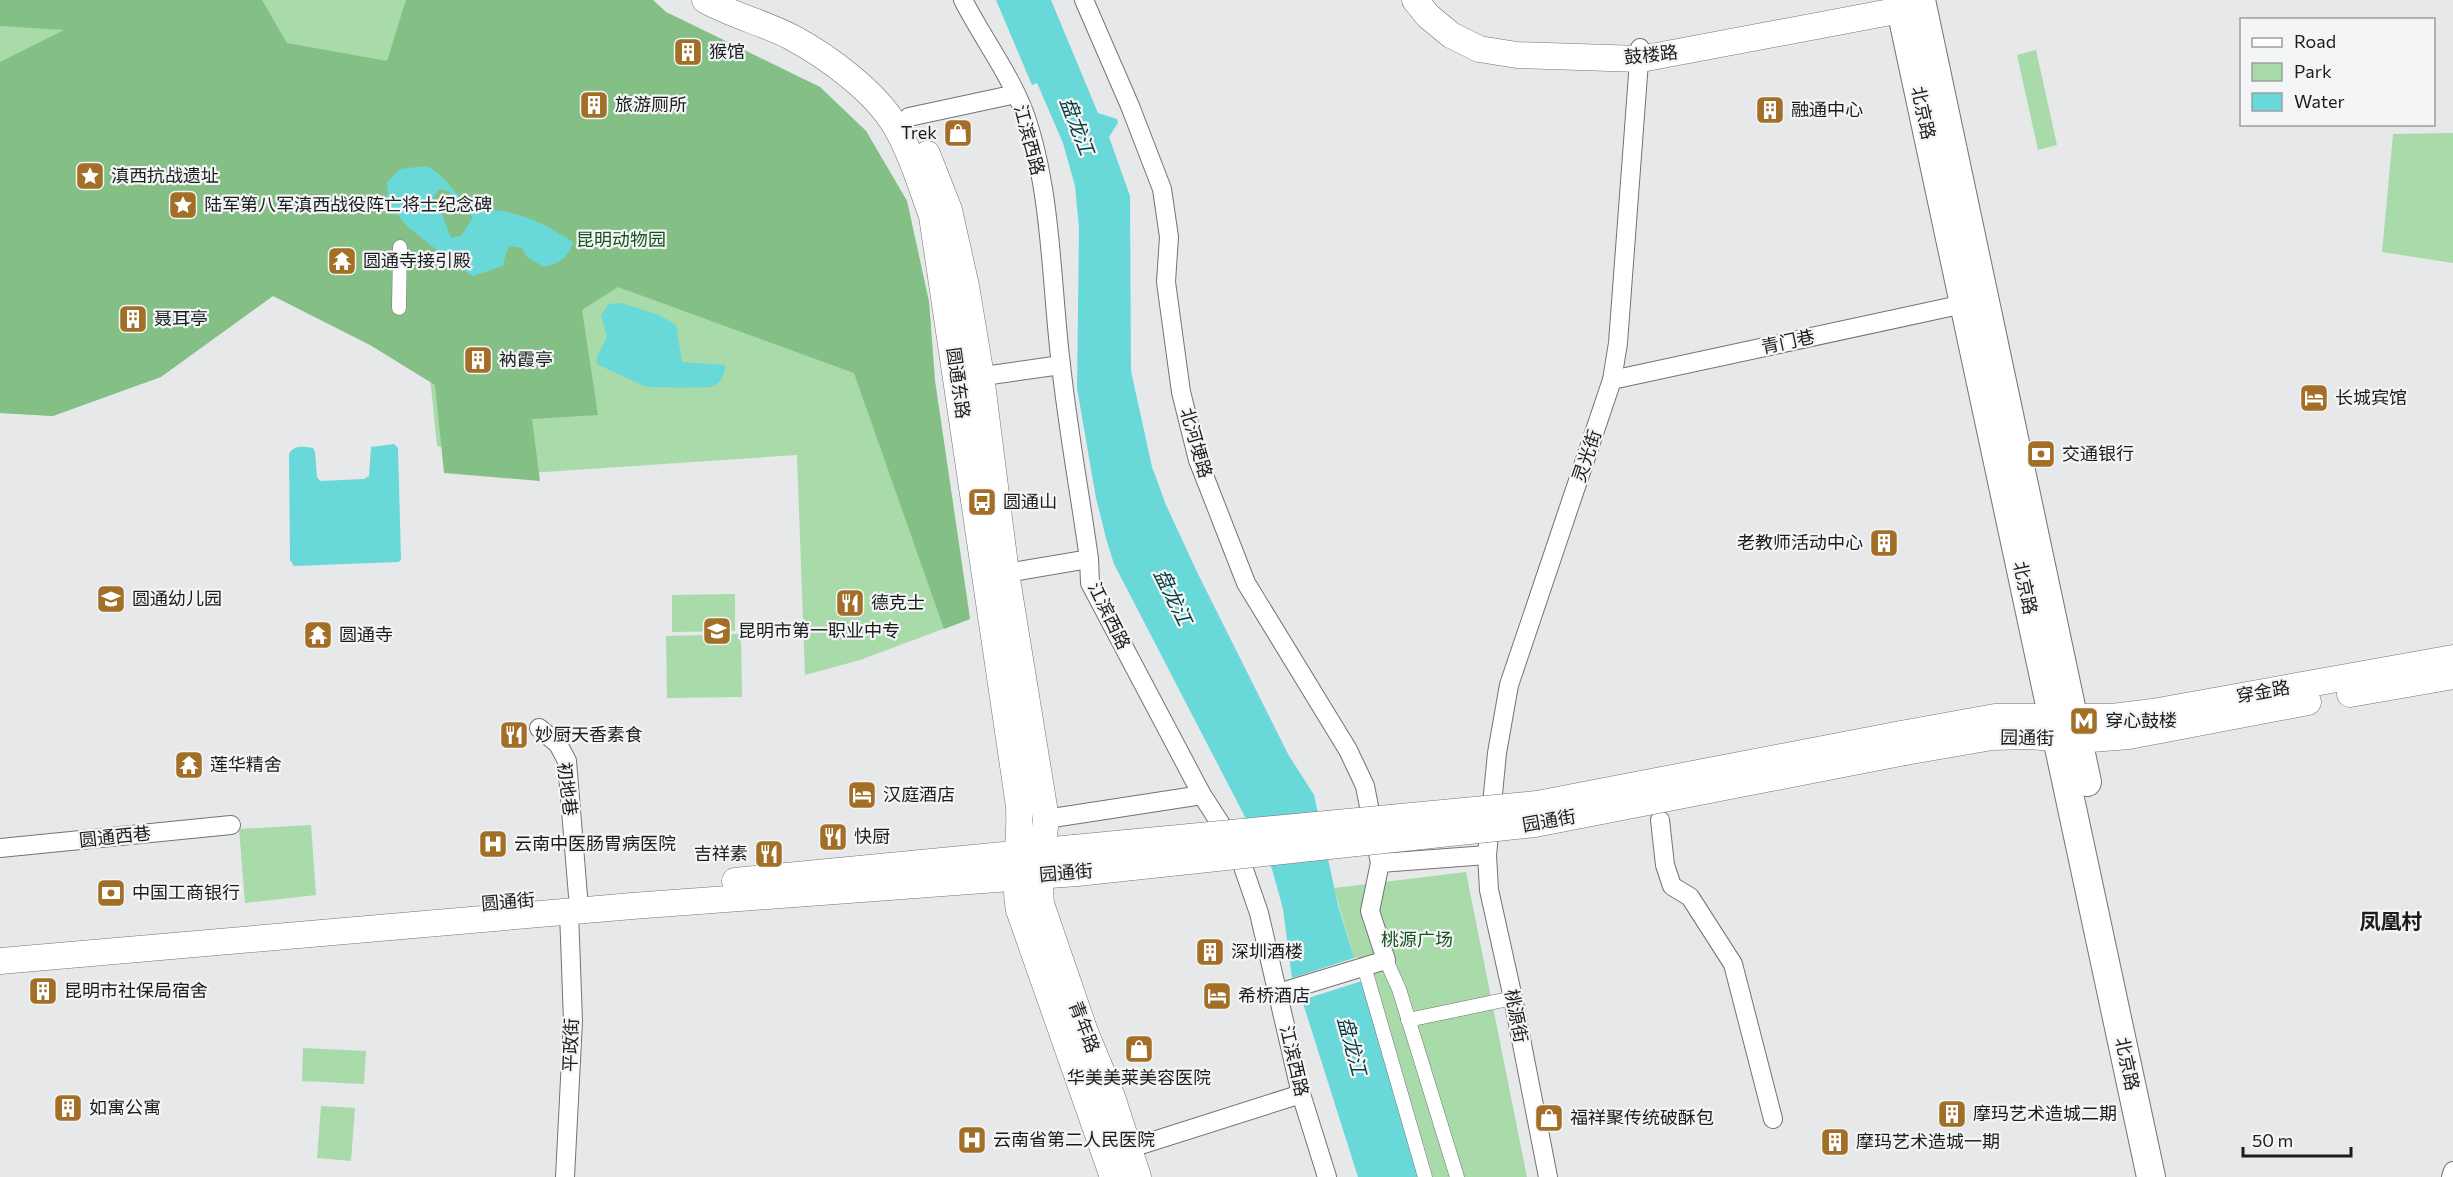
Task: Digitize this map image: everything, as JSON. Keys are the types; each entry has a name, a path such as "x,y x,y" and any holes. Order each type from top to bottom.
{"main road":[{"name":"圆通东路","path":"705,0 792,37 828,59 864,89 895,125 914,164 932,216 969,378 1006,573 1046,819 1028,864"},
{"name":"圆通东路","path":"745,0 807,25 842,48 876,75 909,117 931,161 949,210 966,286 969,378 1020,829 1028,864"},
{"name":"鼓楼路","path":"1415,0 1428,16 1450,35 1479,49 1516,55 1641,54 1905,3"},
{"name":"鼓楼路","path":"1429,0 1457,26 1482,39 1641,54"},
{"name":"北京路","path":"1905,3 1964,304 2169,1177"},
{"name":"北京路","path":"1905,3 2065,727 2151,1177"},
{"name":"穿金路","path":"2065,727 2453,658"},
{"name":"穿金路","path":"2065,727 2129,736 2453,676"},
{"name":"园通街","path":"1028,864 1535,824 1903,742 1992,737 2065,727"},
{"name":"圆通街","path":"0,948 573,904 1028,864"},
{"name":"青年路","path":"1028,864 1085,1032 1112,1097 1138,1177"},
{"name":"青年路","path":"1028,864 1019,910 1113,1177"},
{"name":"圆通街","path":"0,961 573,904"}],"street":[{"name":"江滨西路","path":"963,0 1016,94 1024,113 1035,155 1048,225 1061,365 1089,559 1089,583 1202,795 1233,843 1241,861 1285,991 1301,1094 1327,1177"},
{"name":"北河埂路","path":"1084,0 1130,106 1162,189 1169,237 1166,282 1181,392 1198,460 1246,583 1348,750 1365,786 1380,863"},
{"name":"灵光街","path":"1487,855 1497,753 1509,685 1612,380 1618,343 1641,54"},
{"path":"909,117 1016,94"},
{"path":"399,308 400,248"},
{"name":"青门巷","path":"1612,380 1964,304"},
{"path":"969,378 1061,365"},
{"path":"1006,573 1089,559"},
{"name":"初地巷","path":"539,728 558,744 567,761 573,904"},
{"path":"1046,819 1202,795"},
{"path":"1660,820 1665,866 1672,886 1690,897 1733,963 1773,1119"},
{"name":"圆通西巷","path":"0,848 231,825"},
{"path":"1457,1177 1399,989 1386,960 1370,911 1380,863 1487,855"},
{"name":"桃源街","path":"1487,855 1489,890 1548,1177"},
{"name":"平政街","path":"564,1177 573,1022 573,904"},
{"path":"1285,991 1386,960"},
{"path":"1363,967 1425,1177"},
{"path":"1408,1020 1513,998"},
{"path":"1128,1149 1301,1094"},
{"path":"2451,1177 2453,1171"}],"green space":[{"name":"昆明动物园","path":"0,0 653,0 666,12 820,87 866,131 907,201 929,302 935,381 970,619 860,660 805,675 797,455 530,473 437,446 428,357 273,296 53,416 0,413"},
{"name":"昆明动物园","path":"0,0 262,0 287,43 387,61 406,0 653,0 666,12 820,87 866,131 907,201 929,302 935,381 970,619 944,629 854,373 618,287 582,310 598,415 532,419 540,481 444,473 435,385 370,345 273,296 161,377 53,416 0,413 0,62 64,30 0,26"},
{"path":"2036,50 2057,145 2038,150 2017,55"},
{"path":"2453,133 2453,263 2382,252 2393,134"},
{"path":"735,594 735,631 672,632 672,595"},
{"path":"741,634 742,697 667,698 666,636"},
{"path":"311,825 316,895 245,903 239,829"},
{"name":"桃源广场","path":"1466,872 1527,1177 1418,1177 1366,979 1358,957 1354,958 1334,888"},
{"path":"303,1048 366,1051 364,1084 302,1081"},
{"path":"321,1106 355,1108 351,1161 317,1158"}],"water":[{"name":"盘龙江","path":"996,0 1051,0 1098,113 1117,119 1118,123 1109,137 1130,196 1131,371 1152,467 1166,505 1198,574 1288,754 1314,795 1338,905 1354,958 1292,978 1283,909 1272,869 1114,564 1096,498 1077,388 1079,228 1075,186 1063,143 1037,83 1032,85"},
{"path":"426,166 439,174 470,206 482,210 513,213 531,219 573,242 569,252 563,259 544,267 527,257 522,248 510,246 503,266 473,276 408,227 388,203 387,182 400,169","holes":["439,189 449,191 456,203 473,217 462,235 451,238 442,214 434,206 434,196"]},
{"path":"622,303 659,315 676,325 682,362 725,365 720,381 710,387 648,387 597,364 597,357 607,337 601,316 608,304"},
{"path":"394,444 398,448 401,560 398,562 294,566 290,560 289,454 291,451 299,447 313,448 317,477 320,481 364,479 369,476 371,447"},
{"name":"盘龙江","path":"1362,981 1418,1177 1358,1177 1302,1000"}],"place":[{"name":"猴馆","path":"688,52"},
{"name":"旅游厕所","path":"594,105"},
{"name":"融通中心","path":"1770,110"},
{"name":"Trek","path":"958,133"},
{"name":"滇西抗战遗址","path":"90,176"},
{"name":"陆军第八军滇西战役阵亡将士纪念碑","path":"183,205"},
{"name":"圆通寺接引殿","path":"342,261"},
{"name":"聂耳亭","path":"133,319"},
{"name":"衲霞亭","path":"478,360"},
{"name":"长城宾馆","path":"2314,398"},
{"name":"交通银行","path":"2041,454"},
{"name":"圆通山","path":"982,502"},
{"name":"老教师活动中心","path":"1884,543"},
{"name":"圆通幼儿园","path":"111,599"},
{"name":"德克士","path":"850,603"},
{"name":"昆明市第一职业中专","path":"717,631"},
{"name":"圆通寺","path":"318,635"},
{"name":"穿心鼓楼","path":"2084,721"},
{"name":"妙厨天香素食","path":"514,735"},
{"name":"莲华精舍","path":"189,765"},
{"name":"汉庭酒店","path":"862,795"},
{"name":"快厨","path":"833,837"},
{"name":"云南中医肠胃病医院","path":"493,844"},
{"name":"吉祥素","path":"769,854"},
{"name":"中国工商银行","path":"111,893"},
{"name":"深圳酒楼","path":"1210,952"},
{"name":"昆明市社保局宿舍","path":"43,991"},
{"name":"希桥酒店","path":"1217,996"},
{"name":"华美美莱美容医院","path":"1139,1049"},
{"name":"如寓公寓","path":"68,1108"},
{"name":"摩玛艺术造城二期","path":"1952,1114"},
{"name":"福祥聚传统破酥包","path":"1549,1118"},
{"name":"云南省第二人民医院","path":"972,1140"},
{"name":"摩玛艺术造城一期","path":"1835,1142"}],"district":[{"name":"凤凰村","path":"2391,922"}]}
